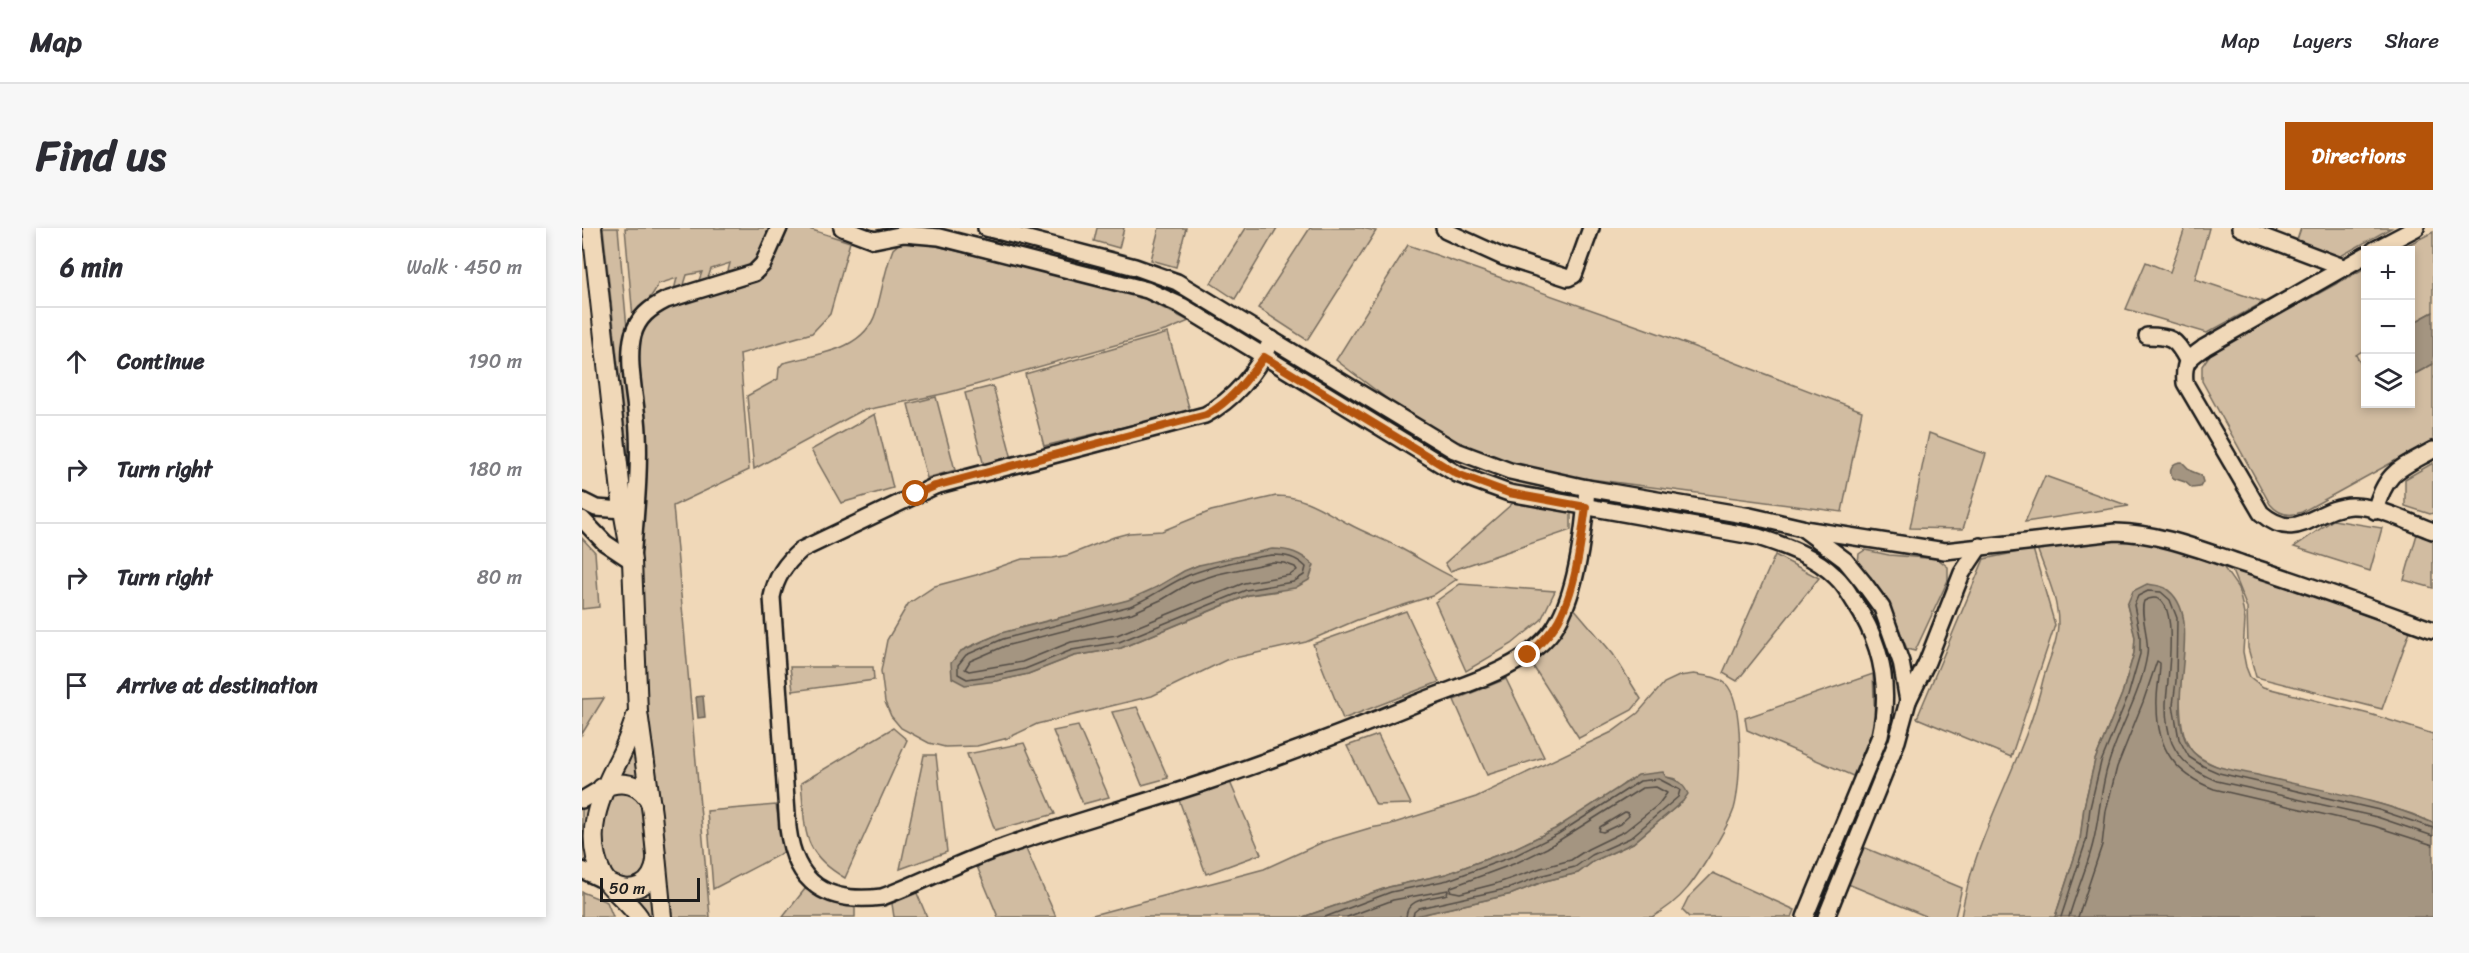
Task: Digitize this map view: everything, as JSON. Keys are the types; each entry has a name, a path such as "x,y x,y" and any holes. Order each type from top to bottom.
{"main road":[{"path":"592,228 623,510 632,561 638,712 651,804 662,917"},
{"path":"638,712 620,758 602,788 596,806 592,841 597,863 607,882 639,917"},
{"path":"602,788 612,784 631,784 647,796 651,804"},
{"path":"607,882 621,890 639,888 652,874 657,858"}],"street":[{"path":"582,519 605,543 632,561 638,480 638,432 630,348 633,333 644,314 653,306 754,273 763,264 779,228"},
{"path":"842,228 861,232 874,240 904,234 939,237 1147,290 1182,306 1457,474 1509,493 1758,537 1791,548 1815,561 1837,577 1864,617 1882,662 1886,688 1885,714 1880,736 1805,917"},
{"path":"986,228 1160,274 1454,450 1510,471 1587,488 1750,516 1802,528 1945,551 2116,532 2139,533 2170,540 2327,591 2433,630"},
{"path":"1444,228 1446,231 1503,257 1568,278 1574,275 1591,228"},
{"path":"2240,228 2343,267"},
{"path":"2382,246 2416,228"},
{"path":"2187,360 2361,258"},
{"path":"2147,336 2165,336 2178,343 2187,360 2184,371 2185,383 2261,513 2272,522 2294,527 2334,508 2354,506 2433,531"},
{"path":"1272,339 1264,357 1234,395 1222,406 1206,415 935,486 801,550 789,561 775,582 772,597 788,828 795,861 805,876 818,888 831,895 844,898 862,900 882,897 1003,846 1207,782 1378,719 1498,671 1528,655 1550,634 1563,610 1572,584 1586,507 1587,488"},
{"path":"2375,511 2381,490 2388,477 2433,450"},
{"path":"582,501 596,508 623,510"},
{"path":"1802,528 1845,560 1882,608 1900,662 1908,701"},
{"path":"1837,577 1860,538"},
{"path":"1826,917 1897,741 1908,701 1927,662 1962,573 1980,546"},
{"path":"1945,551 1956,560 1962,573"},
{"path":"1882,662 1927,662"},
{"path":"582,800 602,788"},
{"path":"582,870 607,882"}],"shaded area":[{"path":"603,228 618,228 629,351 644,314 754,273 779,228 806,228 850,242 830,314 812,333 740,354 749,470 673,506 710,917 668,917 653,813 634,511"},
{"path":"625,228 770,228 761,253 752,264 727,275 730,263 711,269 707,281 698,283 702,272 687,275 683,288 674,290 677,278 658,284 633,318"},
{"path":"1097,228 1124,228 1119,248 1094,241"},
{"path":"1159,228 1186,228 1176,267 1151,260"},
{"path":"1246,228 1277,228 1235,299 1211,283"},
{"path":"1310,228 1362,228 1376,231 1307,340 1258,308"},
{"path":"2185,228 2209,228 2195,279 2264,302 2207,333 2126,309 2146,262 2170,272"},
{"path":"2301,228 2391,228 2339,257 2297,240"},
{"path":"2433,232 2433,312 2415,322 2415,246 2406,246"},
{"path":"912,240 1137,295 1189,321 1168,330 947,393 861,411 754,469 747,396 778,379 779,368 783,363 838,349 861,335 870,325 876,312 893,249 901,242"},
{"path":"1408,245 1663,335 1862,411 1842,512 1575,477 1514,466 1466,450 1411,417 1336,360"},
{"path":"2361,270 2361,352 2356,355 2361,364 2361,408 2415,408 2415,374 2433,364 2433,440 2302,512 2284,514 2270,504 2202,381 2202,366 2211,353"},
{"path":"1168,333 1190,411 1044,446 1025,374"},
{"path":"993,386 1012,459 984,466 965,393"},
{"path":"936,397 955,470 927,478 908,404"},
{"path":"875,414 893,488 841,503 811,450"},
{"path":"1929,433 1986,454 1963,529 1910,528"},
{"path":"2433,463 2433,513 2405,506 2405,479"},
{"path":"2045,476 2129,506 2025,522"},
{"path":"1276,496 1296,499 1314,505 1457,579 1432,596 1357,620 1306,642 1226,660 1152,696 1037,724 1008,738 977,746 945,747 929,743 901,728 891,716 885,702 881,671 887,640 908,604 935,586 1022,559 1069,555 1129,533 1162,531 1211,511","holes":["1199,565 1280,591 1249,595 1121,648 1074,656 1028,674 997,681 961,651 1021,627 1129,600"]},
{"path":"1513,503 1571,512 1571,530 1450,571 1445,563"},
{"path":"2333,520 2382,528 2370,571 2294,547"},
{"path":"2417,534 2433,539 2433,588 2404,580"},
{"path":"2115,535 2159,541 2222,565 2238,588 2242,604 2245,620 2243,652 2246,667 2250,677 2263,687 2373,715 2433,734 2433,823 2380,804 2220,768 2198,756 2185,739 2180,706 2183,617 2127,605 2135,637 2134,653 2122,694 2095,760 2084,807 2080,840 2055,917 1961,917 1967,886 1977,856 2035,710 2056,637 2058,623 2056,604 2037,548"},
{"path":"582,538 595,552 599,607 582,609"},
{"path":"2033,549 2055,625 2011,757 1917,718 1984,559"},
{"path":"1865,550 1889,555 1938,559 1948,567 1948,580 1915,651 1907,649 1888,601 1858,562 1859,554"},
{"path":"1775,555 1819,578 1737,681 1723,673"},
{"path":"2230,566 2410,631 2382,709 2256,677 2248,648 2247,608"},
{"path":"1460,584 1555,591 1541,620 1512,644 1466,671 1435,602"},
{"path":"1573,607 1613,654 1641,699 1632,710 1579,738 1531,663"},
{"path":"1406,611 1439,682 1343,719 1313,644"},
{"path":"790,667 873,667 874,680 793,691"},
{"path":"1694,674 1718,679 1725,683 1736,707 1740,763 1734,809 1713,850 1694,880 1672,904 1652,917 1411,917 1512,894 1545,881 1578,873 1594,861 1633,843 1683,801 1676,779 1666,777 1625,783 1555,829 1511,850 1446,874 1389,887 1303,917 1085,917 1264,869 1323,842 1388,825 1476,797 1612,732 1638,713 1664,683 1679,676"},
{"path":"1873,674 1875,724 1853,776 1747,730 1745,718"},
{"path":"1506,679 1544,757 1487,775 1454,700"},
{"path":"604,698 582,734 582,699"},
{"path":"1137,707 1168,778 1142,785 1112,712"},
{"path":"638,712 650,802 621,783 620,758"},
{"path":"1078,726 1109,797 1083,804 1053,731"},
{"path":"893,728 907,740 845,878 820,859 813,849 805,827 801,783"},
{"path":"1378,735 1411,804 1376,805 1347,746"},
{"path":"1024,743 1055,814 995,830 967,754"},
{"path":"924,755 936,755 947,852 900,869"},
{"path":"1230,782 1261,854 1206,874 1179,800"},
{"path":"625,791 635,795 643,803 654,858 642,881 615,884 601,856 599,807 608,794"},
{"path":"582,803 590,803 593,868 582,863"},
{"path":"776,805 784,852 713,889 707,811"},
{"path":"1863,847 1962,888 1955,917 1928,917 1848,884"},
{"path":"1026,849 1056,917 998,917 976,864"},
{"path":"1713,873 1795,910 1792,917 1689,917 1682,910 1688,898"},
{"path":"652,874 660,917 639,917 621,889"},
{"path":"805,889 855,908 855,917 783,917"},
{"path":"916,891 927,917 894,917 891,897"},
{"path":"582,892 607,902 613,917 582,917"}],"water":[{"path":"2433,312 2433,364 2415,374 2415,354 2415,322"},
{"path":"2182,462 2191,471 2201,475 2203,482 2200,487 2192,488 2185,482 2173,478 2172,467"},
{"path":"1272,549 1294,552 1314,565 1309,580 1295,588 1248,595 1121,648 1074,656 1028,674 965,685 952,678 951,663 961,651 1001,633 1128,600 1199,565"},
{"path":"2147,584 2165,588 2178,602 2184,620 2185,642 2180,714 2183,735 2193,752 2216,766 2370,801 2433,823 2433,917 2055,917 2080,840 2084,807 2095,760 2122,694 2134,653 2135,637 2127,605 2133,591"},
{"path":"703,696 705,717 698,718 696,697"},
{"path":"1663,772 1666,777 1684,787 1688,794 1683,801 1633,843 1594,861 1578,873 1545,881 1512,894 1411,917 1303,917 1389,887 1446,874 1511,850 1555,829 1638,775"}],"route":[{"path":"916,494 935,486 1206,415 1222,406 1234,395 1264,357 1457,474 1509,493 1586,507 1572,584 1563,610 1550,634 1528,655"}]}
